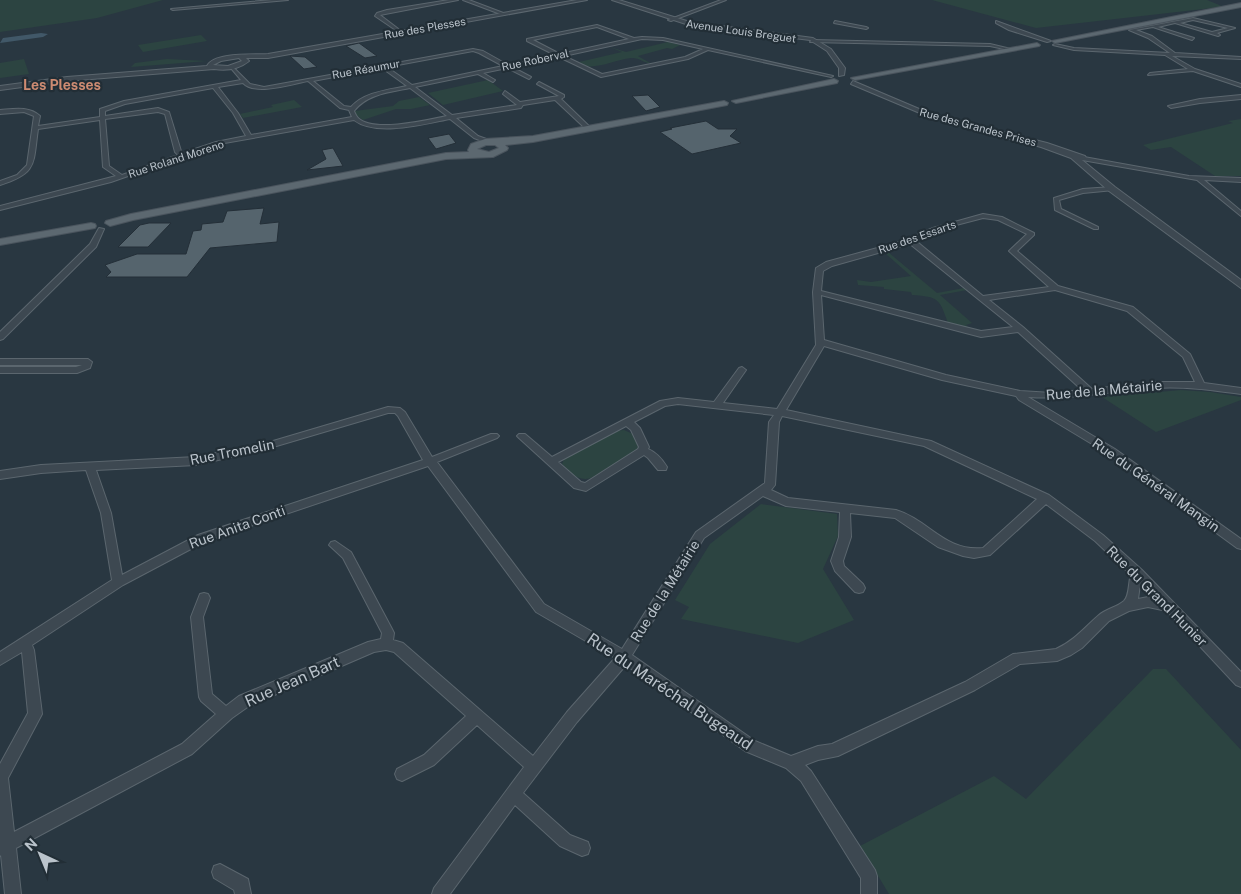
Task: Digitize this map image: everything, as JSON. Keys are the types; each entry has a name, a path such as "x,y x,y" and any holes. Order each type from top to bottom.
{"main road":[{"path":"0,242 73,228 100,226 131,217 446,156 476,146 533,139 589,129 724,103 724,100 736,100 1009,49 1038,46 1036,44 1241,5"},
{"path":"841,75 843,81"},
{"path":"841,75 843,81"},
{"path":"476,146 492,154 497,144"}],"street":[{"path":"173,9 286,0"},
{"path":"400,32 377,16 378,14 384,11 456,0"},
{"path":"465,0 504,14"},
{"name":"Rue des Plesses","path":"244,60 584,0"},
{"name":"Avenue Louis Breguet","path":"606,0 671,20 816,42"},
{"name":"Avenue Louis Breguet","path":"614,0 671,20"},
{"path":"671,20 724,0"},
{"path":"1131,30 1193,19 1233,28 1213,33"},
{"path":"835,22 866,28"},
{"path":"997,22 1010,29 1055,41 1074,49 1241,58"},
{"path":"1175,22 1224,37"},
{"path":"829,41 842,24"},
{"path":"632,39 597,26 529,40 597,75 604,76 686,58 707,49"},
{"path":"1152,26 1192,39"},
{"path":"1121,28 1150,37 1174,54"},
{"name":"Rue Roberval","path":"351,109 355,103 368,96 632,39 657,38 843,81"},
{"path":"816,42 990,45 1009,49"},
{"path":"816,42 829,50 842,68 841,75"},
{"name":"Rue Réaumur","path":"245,81 251,86 260,88 468,50 481,52 529,78"},
{"path":"1165,53 1193,70 1241,86"},
{"path":"212,65 223,58 244,60"},
{"path":"0,88 58,80 212,65 232,67 244,60"},
{"path":"382,66 452,117 476,146"},
{"path":"232,67 245,81"},
{"path":"1150,74 1193,70"},
{"path":"478,72 492,81"},
{"path":"309,80 342,107 351,109 354,118 372,124 397,126 521,106"},
{"path":"121,177 106,167 102,110 110,106 245,81"},
{"name":"Rue des Grandes Prises","path":"843,81 929,115 1044,145 1081,159 1112,189 1241,285"},
{"path":"505,93 519,104 562,96 539,83"},
{"path":"215,87 235,113 249,138"},
{"path":"1171,106 1241,97"},
{"path":"556,98 589,129"},
{"path":"35,128 152,110 165,112 168,115 178,152 182,155"},
{"path":"0,112 24,111 35,113 37,116 30,166 19,176 0,182"},
{"name":"Rue Roland Moreno","path":"0,208 77,190 121,177 213,144 354,118"},
{"path":"1081,159 1200,180 1241,180"},
{"path":"1200,180 1241,214"},
{"path":"1096,228 1058,210 1056,199 1082,191 1112,189"},
{"name":"Rue des Essarts","path":"820,342 817,292 819,270 829,264 911,241 935,229 983,216 1000,218 1032,234 1013,251 1055,288 1108,301 1130,309 1187,356 1201,385"},
{"path":"0,336 93,245 98,238 100,226"},
{"path":"911,241 1020,329 1090,392"},
{"path":"983,298 1055,288"},
{"path":"817,292 981,334 1020,329"},
{"path":"820,342 820,346 774,422 772,481 763,491 786,502 904,516 944,546 953,550 979,554 986,552 1045,498"},
{"name":"Rue de la Métairie","path":"820,342 945,378 1020,394 1052,396 1132,386 1201,385 1241,392"},
{"path":"0,362 88,362 87,366 77,370 0,370"},
{"path":"716,405 742,370"},
{"name":"Rue du Général Mangin","path":"1020,394 1022,398 1111,451 1241,545"},
{"name":"Rue du Grand Hunier","path":"550,462 670,401 779,412 927,443 1045,498 1075,518 1138,573 1241,681"},
{"name":"Rue Tromelin","path":"0,474 41,469 196,461 263,447 388,410 397,410 402,414 430,462"},
{"path":"627,422 635,428 644,447 643,452"},
{"name":"Rue Anita Conti","path":"0,659 119,582 202,538 430,462 494,436"},
{"path":"522,436 578,485 586,487 643,452 652,454 662,467"},
{"name":"Rue du Maréchal Bugeaud","path":"430,462 540,608 624,657 750,746 791,763"},
{"path":"90,467 106,513 116,577 119,582"},
{"name":"Rue de la Métairie","path":"440,894 572,717 624,657 700,535 763,491"},
{"path":"845,509 845,537 837,561 839,568 859,588"},
{"path":"335,545 347,555 370,598 388,633 386,644 398,648 534,766"},
{"path":"1127,606 1132,600 1135,578 1138,573"},
{"path":"204,598 197,617 206,697 216,708 227,713"},
{"path":"869,894 869,876 806,776 791,763 818,753 833,751 970,686 1018,658 1057,655 1066,651 1077,644 1110,613 1127,606 1148,602 1168,606"},
{"path":"13,894 4,846 1,777 35,714 28,650 22,644"},
{"name":"Rue Jean Bart","path":"4,846 187,749 227,713 244,701 373,646 386,644"},
{"path":"402,774 429,760 476,716"},
{"path":"514,794 565,841 582,848"},
{"path":"220,872 242,885 243,894"}],"green space":[{"path":"0,0 163,0 97,18 0,32"},
{"path":"932,0 1207,0 1229,9 1221,7 1036,28"},
{"path":"201,35 207,41 143,52 138,45"},
{"path":"668,42 680,45 672,49 667,48 638,56 650,63 634,58 593,66 580,65 582,64 579,62 622,52 610,47 626,52"},
{"path":"24,59 29,74 0,78 0,63"},
{"path":"167,59 207,61 131,67 135,63"},
{"path":"488,80 503,91 443,105 428,93"},
{"path":"419,97 430,105 411,109 396,109 363,120 355,114 355,111 393,106 399,101"},
{"path":"294,100 302,107 243,118 240,114 273,107 271,105"},
{"path":"1241,119 1241,176 1215,176 1171,147 1151,150 1143,145 1233,123 1228,121"},
{"path":"888,252 937,293 964,288 967,290 940,295 972,323 966,325 970,329 948,323 940,304 933,298 912,295 911,292 884,289 884,287 858,285 857,280 871,282 911,276 886,254"},
{"path":"1181,390 1241,397 1241,400 1156,432 1102,397"},
{"path":"624,430 633,434 638,446 637,450 594,477 589,479 580,478 572,474 562,464 565,457 615,431"},
{"path":"761,504 837,514 838,536 823,569 854,620 798,643 681,619 689,607 675,600 710,544"},
{"path":"1153,669 1166,669 1241,750 1241,894 889,894 860,846 994,776 1026,799"}],"water":[{"path":"41,33 48,34 43,37 0,43 3,38"}],"building":[{"path":"359,43 377,56 365,58 346,46"},
{"path":"290,56 305,57 317,67 304,69"},
{"path":"648,95 660,107 646,111 632,96"},
{"path":"706,121 718,129 737,129 730,136 741,143 692,154 660,132 672,129 670,128"},
{"path":"449,134 456,143 436,149 428,138"},
{"path":"333,148 343,166 307,170 326,159 322,150"},
{"path":"264,208 260,224 279,222 277,242 210,248 187,277 106,277 111,272 105,265 137,254 186,254 193,231 201,230 202,224 223,222 227,211"},
{"path":"171,223 148,247 118,247 140,225"}],"district":[{"name":"Les Plesses","path":"62,85"}]}
